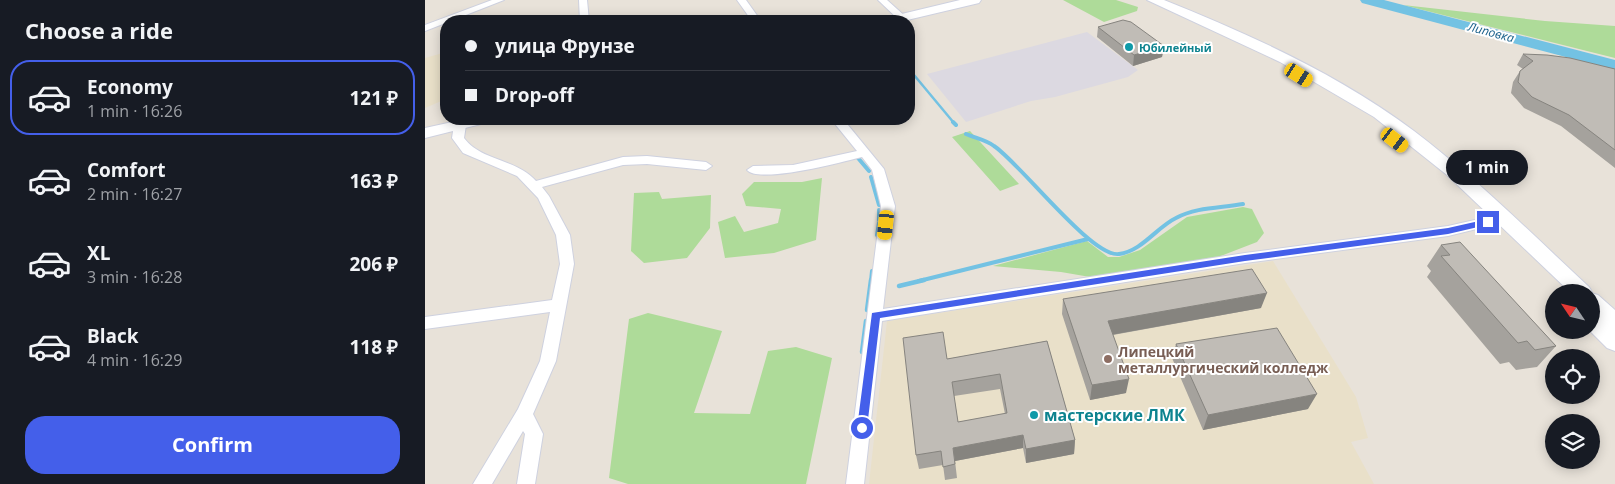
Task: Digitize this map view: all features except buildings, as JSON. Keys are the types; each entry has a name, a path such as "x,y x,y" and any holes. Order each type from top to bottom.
{"main road":[{"path":"914,15 975,0"},
{"path":"1139,0 1234,40 1332,95 1410,152 1555,284"},
{"path":"1153,0 1271,52 1344,93 1408,134 1450,170 1573,284"},
{"path":"425,133 456,125"},
{"path":"1600,309 1615,323"},
{"path":"1600,328 1615,342"}],"street":[{"path":"459,15 499,0"},
{"path":"583,0 584,15"},
{"path":"741,0 752,15"},
{"path":"882,0 899,15"},
{"path":"425,28 440,22"},
{"path":"460,125 458,138 467,150 521,173 535,185 543,196 563,235 567,264 548,361 524,414 482,484"},
{"path":"842,125 878,169 888,206 855,484"},
{"path":"753,170 793,169 865,153"},
{"path":"535,185 623,161 647,160 706,166"},
{"path":"875,316 1245,258 1448,231 1488,222"},
{"path":"425,323 558,305"},
{"path":"524,414 534,434 525,484"}],"shaded area":[{"path":"1087,32 1138,70 1128,77 1055,97 1031,101 966,122 927,74"},
{"path":"440,54 440,102 425,108 425,58"},
{"name":"Липецкий металлургический колледж","path":"1273,261 1356,397 1368,438 1351,442 1374,484 869,484 887,321"}],"green space":[{"path":"1063,0 1116,0 1138,7 1137,11 1104,22"},
{"path":"1403,5 1545,21 1615,26 1615,58"},
{"path":"970,131 1019,184 1000,191 952,137"},
{"path":"822,178 816,240 774,253 725,258 718,222 735,216 744,232 778,223 781,209 746,206 742,194 754,182 802,182"},
{"path":"659,192 662,199 711,195 710,228 687,258 644,263 631,251 634,193"},
{"path":"1243,207 1252,209 1264,233 1257,242 1213,259 1096,278 1061,272 993,266 1087,241 1108,257 1119,257 1140,250 1187,217"},
{"path":"648,313 722,331 694,413 750,414 768,351 796,347 832,358 806,484 628,484 609,478 629,319"}],"waterway":[{"name":"Липовка","path":"1367,0 1615,65"},
{"path":"915,76 954,123"},
{"path":"966,134 991,144 1006,156 1074,226 1107,251 1119,254 1127,252 1142,244 1169,222 1184,214 1243,204"},
{"path":"858,158 869,171"},
{"path":"871,177 879,205"},
{"path":"879,210 879,220"},
{"path":"877,235 879,223"},
{"path":"919,281 1088,239"},
{"path":"871,281 872,271"},
{"path":"867,310 871,280"},
{"path":"899,286 924,280"},
{"path":"862,352 866,321"}],"place":[{"name":"Юбилейный","path":"1129,47"},
{"name":"Липецкий металлургический колледж","path":"1108,359"},
{"name":"мастерские ЛМК","path":"1034,415"}],"route":[{"path":"862,428 875,316 1245,258 1448,231 1488,222"}]}
